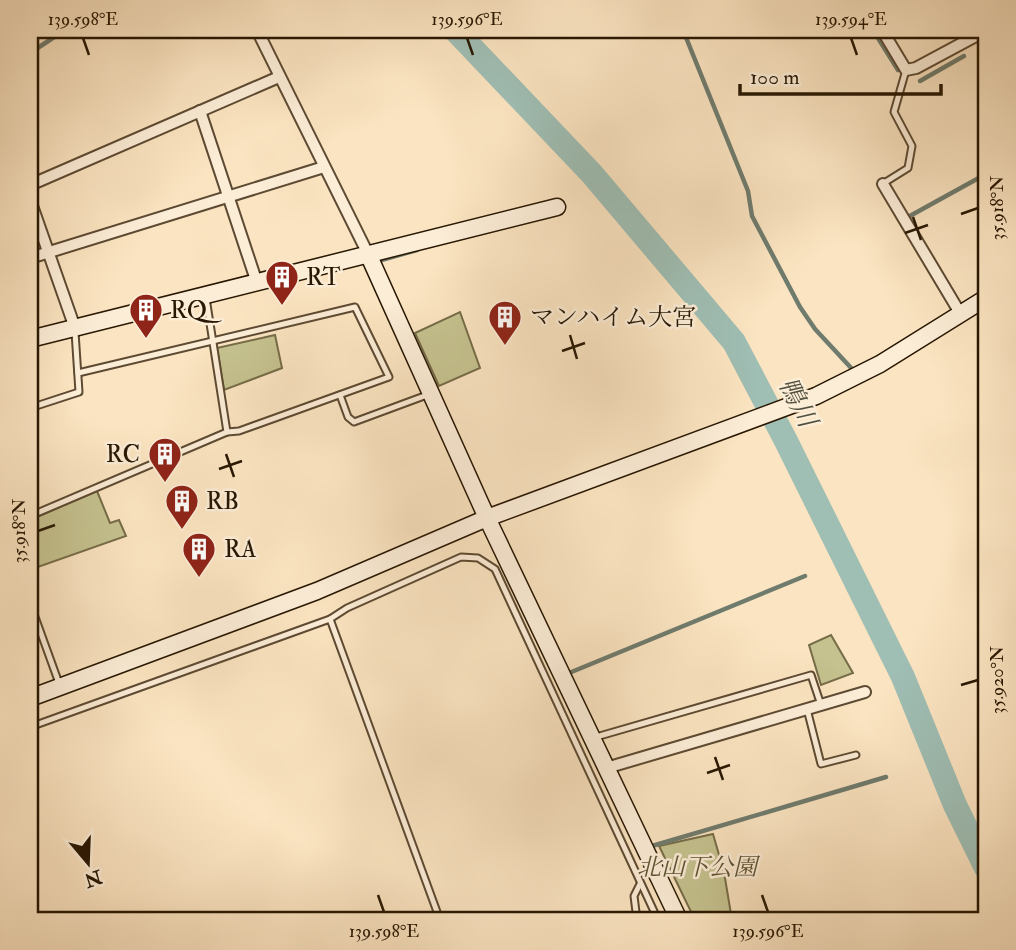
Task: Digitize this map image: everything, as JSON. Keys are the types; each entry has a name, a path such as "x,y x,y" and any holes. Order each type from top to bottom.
{"street":[{"path":"257,30 369,256 487,518 678,920"},
{"path":"882,30 906,70 916,68 985,32"},
{"path":"30,184 279,78"},
{"path":"200,111 257,283"},
{"path":"30,258 324,167"},
{"path":"883,184 960,313"},
{"path":"30,200 75,328"},
{"path":"30,340 557,207"},
{"path":"30,698 354,576 487,518 816,396 880,364 986,298"},
{"path":"606,768 865,692"}],"lane":[{"path":"883,184 908,168 912,146 894,112 906,70"},
{"path":"206,296 228,432"},
{"path":"30,516 228,432 239,431 389,377 355,307 78,373"},
{"path":"30,408 79,392 75,328"},
{"path":"340,395 348,417 354,422 430,394"},
{"path":"30,727 330,619 347,608 461,557 478,558 495,569 658,920"},
{"path":"30,603 60,687"},
{"path":"330,619 440,920"},
{"path":"592,738 811,675 821,705"},
{"path":"807,709 821,764 856,755"},
{"path":"637,920 634,896 640,884"}],"green space":[{"path":"460,312 480,368 439,386 415,333"},
{"path":"275,335 282,368 224,390 217,348"},
{"path":"97,491 110,523 119,520 126,536 35,568 30,554 30,520"},
{"path":"831,635 853,673 821,685 809,645"},
{"name":"北山下公園","path":"713,834 724,872 732,920 695,920 659,846"}],"waterway":[{"path":"30,53 65,30"},
{"name":"鴨川","path":"455,30 592,174 734,342 903,677 955,805 986,868"},
{"path":"683,30 748,191 752,216 800,307 815,329 853,370"},
{"path":"873,30 898,70"},
{"path":"920,81 964,56"},
{"path":"908,217 986,174"},
{"path":"378,261 417,250"},
{"path":"569,673 805,576"},
{"path":"652,846 886,777"}],"place":[{"name":"RT","path":"282,307"},
{"name":"RQ","path":"146,340"},
{"name":"マンハイム大宮","path":"505,347"},
{"name":"RC","path":"165,484"},
{"name":"RB","path":"182,531"},
{"name":"RA","path":"199,579"}]}
